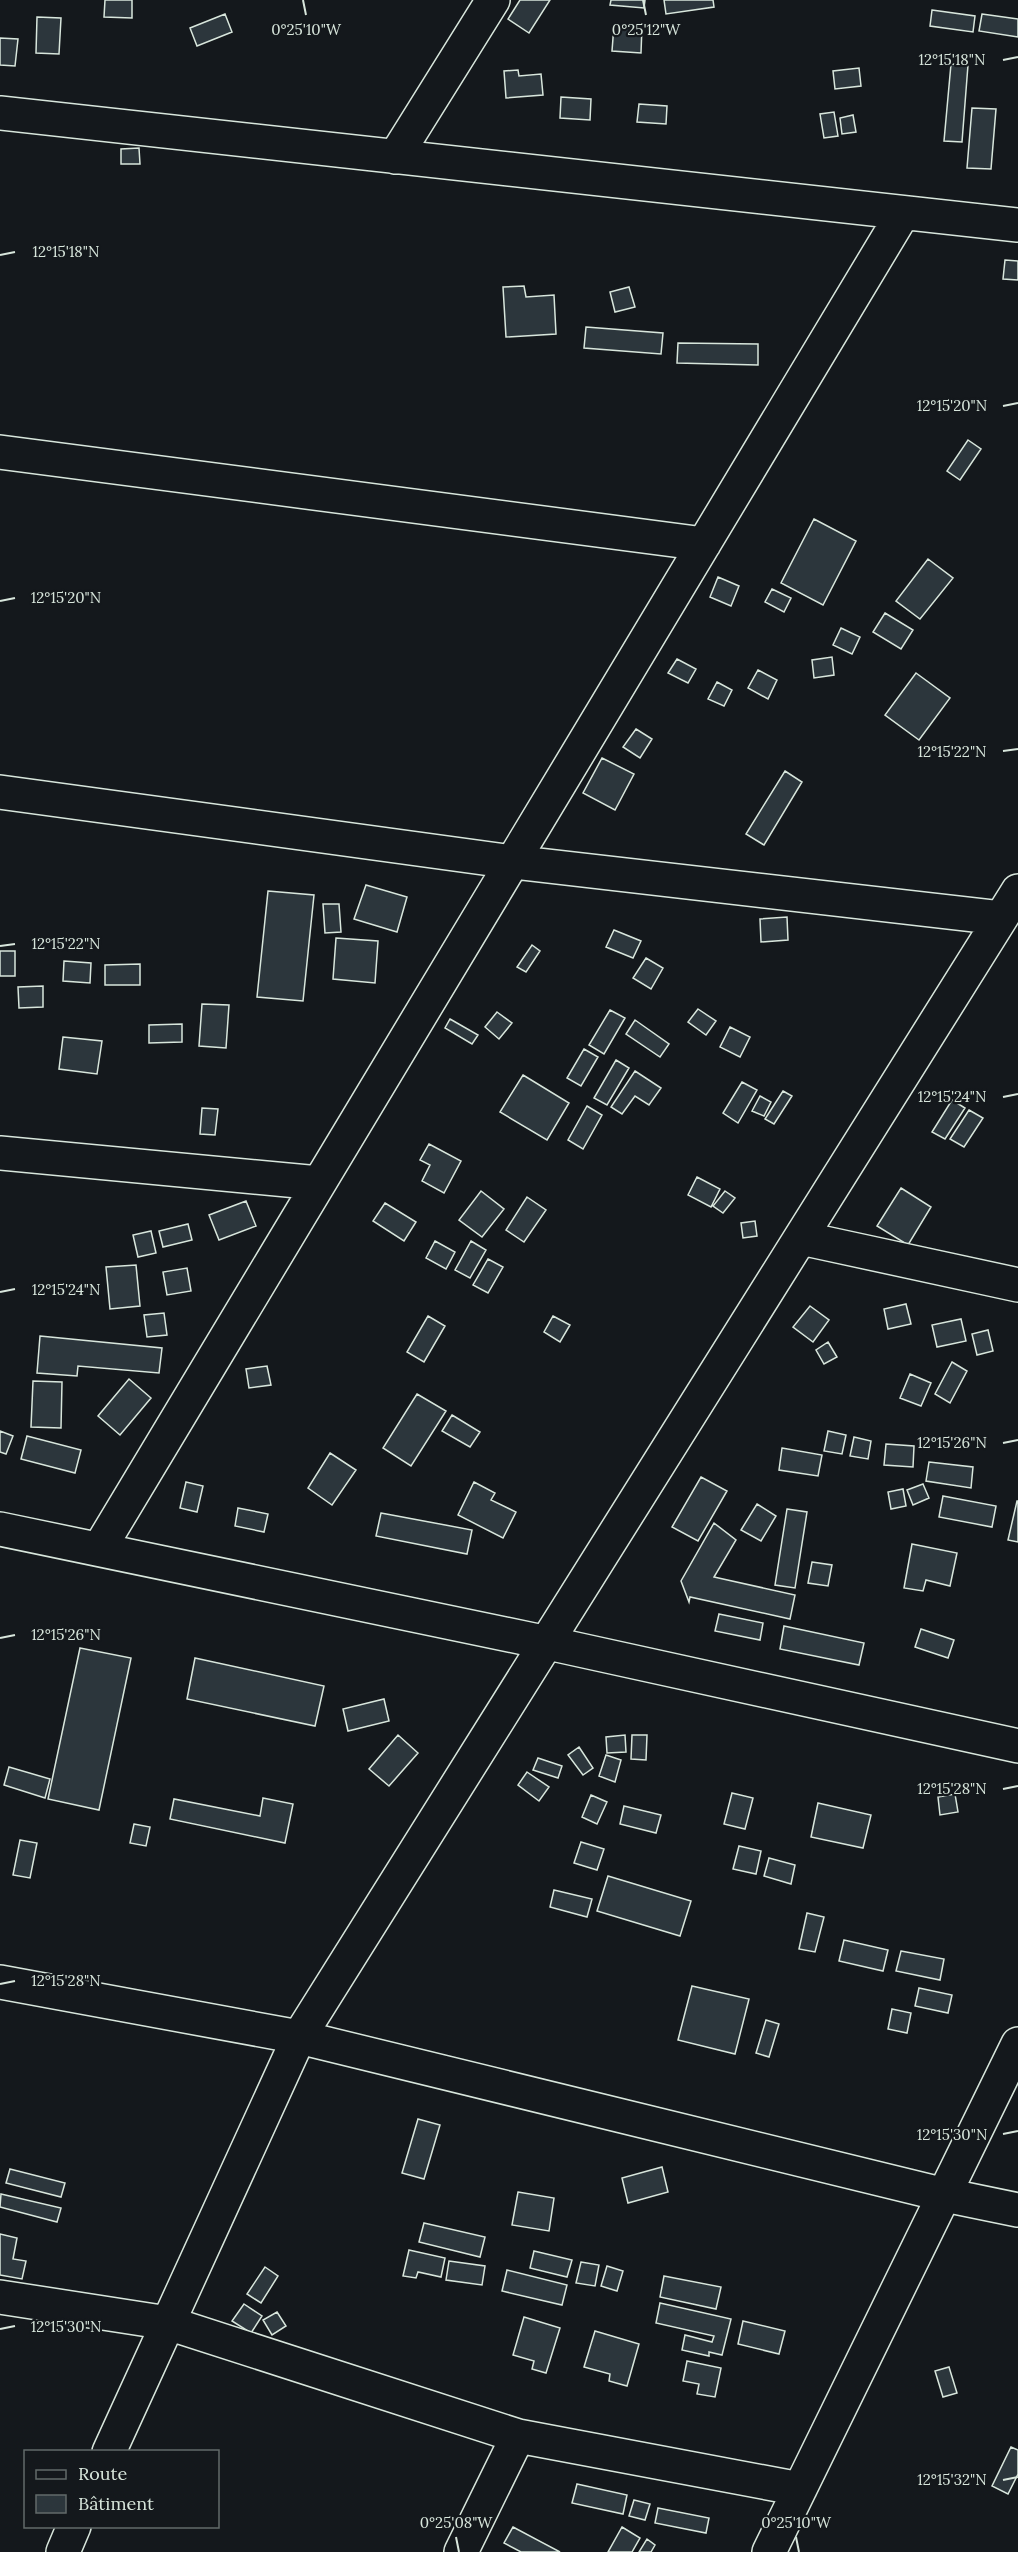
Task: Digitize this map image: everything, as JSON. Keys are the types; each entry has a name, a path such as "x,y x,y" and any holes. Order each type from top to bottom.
{"street":[{"path":"395,157 493,0"},
{"path":"0,113 1018,225"},
{"path":"99,1549 903,213"},
{"path":"0,452 704,544"},
{"path":"0,792 513,862 1010,904 299,2037 109,2450"},
{"path":"0,1153 320,1183"},
{"path":"801,1238 1018,1285"},
{"path":"0,1529 548,1643 1018,1746"},
{"path":"0,1982 299,2037 1018,2211"},
{"path":"769,2552 1018,2044"},
{"path":"0,2297 168,2323 518,2436 800,2489"},
{"path":"461,2552 518,2436"},
{"path":"63,2552 73,2528"}],"building":[{"path":"105,0 132,0 132,18 104,17"},
{"path":"520,0 550,0 529,33 508,19"},
{"path":"611,0 645,0 644,8 610,5"},
{"path":"664,0 713,0 714,7 666,14"},
{"path":"932,10 975,16 973,32 930,26"},
{"path":"225,14 232,32 197,46 190,28"},
{"path":"982,14 1018,19 1018,37 979,31"},
{"path":"37,17 61,18 59,54 36,53"},
{"path":"614,25 642,26 641,53 612,51"},
{"path":"0,38 18,39 15,66 0,65"},
{"path":"951,64 968,65 962,142 944,141"},
{"path":"859,68 861,86 835,89 833,71"},
{"path":"518,70 519,76 541,74 543,95 506,98 504,71"},
{"path":"561,97 591,99 590,120 560,118"},
{"path":"639,104 667,106 666,124 637,122"},
{"path":"972,108 996,109 991,169 967,168"},
{"path":"834,112 838,136 824,138 820,114"},
{"path":"853,115 856,132 842,134 840,118"},
{"path":"139,148 140,164 121,164 121,149"},
{"path":"1005,260 1018,261 1018,280 1003,279"},
{"path":"524,286 526,297 554,295 556,334 506,337 503,287"},
{"path":"629,287 635,307 615,312 610,292"},
{"path":"586,327 663,333 661,354 584,348"},
{"path":"678,343 758,344 758,365 677,363"},
{"path":"968,440 981,449 960,480 947,471"},
{"path":"814,519 856,541 823,605 781,583"},
{"path":"928,559 953,578 920,619 896,601"},
{"path":"718,577 739,586 731,606 710,597"},
{"path":"772,589 791,598 784,612 765,602"},
{"path":"885,613 913,630 901,649 873,632"},
{"path":"841,628 860,637 852,654 833,645"},
{"path":"832,657 834,675 814,678 812,660"},
{"path":"677,659 696,669 688,683 668,673"},
{"path":"758,670 777,680 768,699 748,688"},
{"path":"916,673 950,698 919,740 885,715"},
{"path":"717,682 732,690 724,706 708,699"},
{"path":"636,729 652,739 640,758 623,747"},
{"path":"602,758 634,774 615,810 583,793"},
{"path":"785,771 802,782 764,845 746,834"},
{"path":"366,885 407,897 397,932 354,919"},
{"path":"268,891 314,895 303,1001 257,997"},
{"path":"323,904 339,904 341,932 325,933"},
{"path":"787,917 788,940 761,942 760,919"},
{"path":"614,930 641,941 633,958 606,947"},
{"path":"336,938 378,941 375,983 333,979"},
{"path":"532,945 540,951 526,972 517,967"},
{"path":"0,951 15,951 15,976 0,976"},
{"path":"646,958 663,968 651,989 633,978"},
{"path":"64,961 91,963 90,983 63,981"},
{"path":"140,964 140,985 105,985 105,965"},
{"path":"43,986 43,1007 19,1008 18,987"},
{"path":"202,1004 229,1005 226,1048 199,1046"},
{"path":"698,1009 716,1021 706,1035 688,1022"},
{"path":"610,1010 625,1018 604,1054 589,1045"},
{"path":"497,1012 512,1023 499,1039 485,1027"},
{"path":"450,1019 478,1035 472,1044 445,1028"},
{"path":"635,1020 669,1044 660,1057 626,1034"},
{"path":"182,1024 182,1042 149,1043 149,1025"},
{"path":"730,1027 750,1037 740,1057 720,1047"},
{"path":"63,1037 102,1041 97,1074 59,1069"},
{"path":"584,1049 598,1057 581,1086 567,1078"},
{"path":"616,1060 629,1068 607,1105 594,1098"},
{"path":"635,1071 661,1088 649,1105 635,1096 622,1114 611,1107"},
{"path":"523,1075 569,1103 547,1140 500,1112"},
{"path":"742,1082 757,1090 738,1123 723,1113"},
{"path":"783,1091 792,1096 774,1124 765,1119"},
{"path":"760,1096 771,1102 764,1116 752,1111"},
{"path":"952,1100 965,1108 945,1139 932,1132"},
{"path":"587,1106 602,1115 583,1149 568,1140"},
{"path":"202,1108 218,1109 215,1135 200,1134"},
{"path":"969,1110 983,1118 964,1147 950,1139"},
{"path":"429,1144 461,1161 444,1193 422,1181 430,1165 420,1160"},
{"path":"697,1177 720,1189 711,1207 688,1195"},
{"path":"901,1188 931,1207 908,1245 877,1226"},
{"path":"481,1191 504,1209 482,1237 459,1220"},
{"path":"725,1191 735,1198 723,1213 713,1206"},
{"path":"527,1197 546,1210 524,1242 506,1230"},
{"path":"246,1201 256,1226 219,1240 209,1215"},
{"path":"385,1203 416,1222 404,1241 373,1221"},
{"path":"755,1221 757,1236 743,1238 741,1223"},
{"path":"188,1224 192,1240 163,1247 159,1231"},
{"path":"151,1231 156,1253 138,1257 133,1235"},
{"path":"435,1241 455,1252 446,1269 426,1258"},
{"path":"471,1241 486,1250 470,1278 455,1270"},
{"path":"488,1259 503,1267 488,1293 473,1285"},
{"path":"136,1265 140,1306 110,1309 106,1267"},
{"path":"187,1268 191,1291 167,1295 163,1272"},
{"path":"906,1304 911,1324 888,1329 884,1309"},
{"path":"810,1306 829,1320 813,1342 793,1327"},
{"path":"164,1313 167,1335 147,1337 144,1315"},
{"path":"428,1316 445,1326 424,1362 407,1352"},
{"path":"553,1316 570,1325 560,1342 544,1332"},
{"path":"961,1319 966,1341 937,1347 932,1325"},
{"path":"988,1330 993,1351 977,1355 972,1334"},
{"path":"40,1336 162,1348 159,1373 78,1366 77,1376 37,1373"},
{"path":"828,1342 837,1357 824,1364 816,1350"},
{"path":"952,1362 967,1371 950,1403 935,1394"},
{"path":"267,1366 271,1385 249,1388 246,1369"},
{"path":"910,1374 931,1383 921,1406 900,1398"},
{"path":"129,1379 151,1398 120,1435 98,1416"},
{"path":"33,1381 62,1382 61,1428 31,1427"},
{"path":"417,1394 446,1411 411,1466 383,1448"},
{"path":"452,1415 480,1432 470,1447 442,1431"},
{"path":"0,1431 13,1436 6,1454 0,1452"},
{"path":"828,1431 846,1435 842,1454 824,1451"},
{"path":"27,1436 81,1450 75,1473 21,1459"},
{"path":"854,1437 871,1441 868,1459 850,1456"},
{"path":"886,1444 914,1446 913,1467 884,1465"},
{"path":"782,1448 822,1455 818,1476 779,1470"},
{"path":"330,1453 356,1470 332,1505 308,1488"},
{"path":"929,1462 973,1467 971,1488 926,1481"},
{"path":"701,1477 727,1491 698,1541 672,1527"},
{"path":"186,1482 203,1486 197,1512 180,1508"},
{"path":"474,1482 495,1493 491,1500 516,1512 503,1538 458,1515"},
{"path":"923,1484 929,1498 913,1505 907,1490"},
{"path":"903,1489 906,1506 891,1509 888,1492"},
{"path":"943,1496 996,1506 992,1527 939,1517"},
{"path":"1018,1501 1018,1542 1008,1540"},
{"path":"757,1504 776,1516 761,1541 741,1530"},
{"path":"238,1508 268,1514 264,1532 235,1526"},
{"path":"787,1509 807,1512 795,1588 775,1585"},
{"path":"381,1513 472,1530 467,1554 376,1536"},
{"path":"714,1523 736,1540 714,1577 795,1595 790,1619 690,1597 689,1602 681,1581"},
{"path":"912,1544 957,1553 950,1586 926,1580 923,1591 904,1588"},
{"path":"812,1562 832,1565 828,1586 808,1583"},
{"path":"719,1614 763,1623 760,1640 715,1631"},
{"path":"784,1626 864,1643 859,1665 780,1649"},
{"path":"921,1629 954,1640 948,1658 915,1647"},
{"path":"80,1648 131,1658 99,1810 48,1799"},
{"path":"195,1658 324,1686 315,1726 187,1699"},
{"path":"384,1699 389,1721 348,1731 343,1709"},
{"path":"398,1735 418,1753 389,1786 369,1769"},
{"path":"625,1735 626,1752 607,1753 606,1737"},
{"path":"632,1735 647,1735 646,1760 631,1759"},
{"path":"579,1747 593,1768 583,1775 568,1755"},
{"path":"606,1755 621,1760 615,1782 599,1776"},
{"path":"538,1758 562,1766 558,1778 533,1770"},
{"path":"9,1767 50,1779 45,1798 4,1785"},
{"path":"527,1772 549,1787 539,1801 518,1785"},
{"path":"732,1793 753,1798 745,1829 724,1824"},
{"path":"955,1794 958,1812 940,1815 938,1797"},
{"path":"591,1795 607,1802 597,1824 582,1817"},
{"path":"263,1798 293,1804 285,1843 170,1819 174,1799 260,1816"},
{"path":"818,1803 871,1815 863,1848 811,1837"},
{"path":"624,1806 661,1815 656,1833 620,1824"},
{"path":"134,1824 150,1827 146,1846 130,1843"},
{"path":"20,1840 37,1843 30,1878 13,1875"},
{"path":"581,1842 604,1849 597,1870 574,1863"},
{"path":"739,1846 761,1851 756,1874 733,1869"},
{"path":"769,1858 795,1865 791,1884 764,1876"},
{"path":"608,1876 691,1901 680,1936 597,1911"},
{"path":"554,1890 592,1899 587,1917 550,1907"},
{"path":"807,1913 824,1917 815,1952 799,1949"},
{"path":"844,1940 888,1950 883,1971 839,1961"},
{"path":"901,1951 944,1959 940,1980 896,1971"},
{"path":"692,1986 749,1999 735,2054 678,2040"},
{"path":"919,1988 952,1995 948,2013 915,2006"},
{"path":"892,2009 911,2013 907,2033 888,2029"},
{"path":"766,2020 779,2024 769,2057 756,2053"},
{"path":"418,2119 440,2125 424,2179 402,2173"},
{"path":"662,2167 668,2192 628,2203 622,2178"},
{"path":"10,2169 65,2183 61,2197 6,2183"},
{"path":"518,2192 554,2198 549,2231 512,2225"},
{"path":"1,2194 61,2208 57,2222 0,2207"},
{"path":"424,2223 485,2237 480,2257 419,2242"},
{"path":"0,2234 17,2238 13,2259 26,2261 22,2279 0,2275"},
{"path":"409,2250 445,2258 441,2277 418,2272 416,2278 403,2276"},
{"path":"534,2251 572,2260 567,2277 530,2268"},
{"path":"449,2261 485,2266 482,2285 446,2280"},
{"path":"581,2262 599,2265 595,2286 576,2283"},
{"path":"607,2266 623,2271 617,2291 601,2286"},
{"path":"265,2267 278,2276 261,2303 247,2294"},
{"path":"507,2270 567,2285 562,2305 502,2291"},
{"path":"664,2276 721,2287 716,2309 660,2297"},
{"path":"660,2303 731,2319 722,2355 709,2352 709,2356 682,2350 685,2335 712,2342 714,2336 656,2323"},
{"path":"244,2304 262,2316 251,2333 232,2321"},
{"path":"277,2312 286,2326 272,2335 263,2320"},
{"path":"524,2317 560,2328 546,2373 532,2369 534,2361 513,2355"},
{"path":"743,2321 785,2331 779,2354 738,2344"},
{"path":"595,2331 639,2344 627,2386 609,2381 610,2374 584,2367"},
{"path":"687,2361 721,2368 715,2397 697,2394 699,2384 683,2381"},
{"path":"949,2367 957,2393 943,2397 935,2371"},
{"path":"1011,2447 1018,2450 1018,2474 1008,2494 992,2486"},
{"path":"577,2484 627,2495 623,2514 572,2503"},
{"path":"634,2500 650,2504 645,2520 629,2516"},
{"path":"658,2508 709,2518 706,2533 655,2523"},
{"path":"513,2527 560,2552 521,2552 504,2543"},
{"path":"622,2527 640,2538 632,2552 608,2552"},
{"path":"647,2539 655,2545 651,2552 639,2552"}]}
